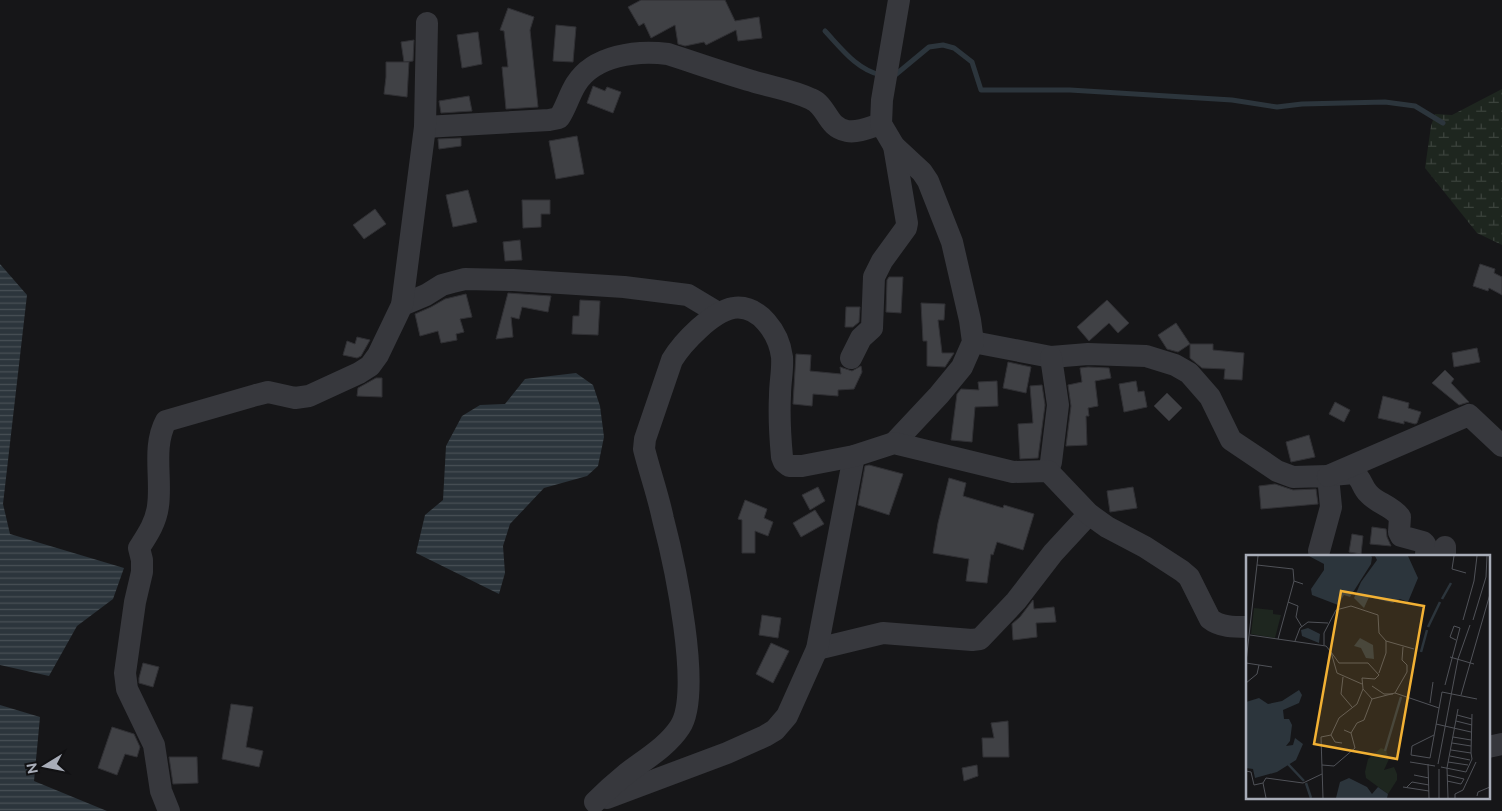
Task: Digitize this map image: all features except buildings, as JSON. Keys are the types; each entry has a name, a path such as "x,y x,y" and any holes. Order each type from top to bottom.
{"street":[{"path":"592,807 623,776 671,739 686,715 689,696 688,665 680,602 663,518 644,449 645,439 672,360 678,351 718,314 737,308 749,309 757,313 767,323 778,339 782,356 781,451 784,462 794,467 854,456 894,442 939,395 962,367 973,342 970,320 952,242 928,181 922,172 894,146 881,124 882,100 899,0"},
{"path":"169,811 161,792 154,745 127,689 125,673 135,602 142,572 139,548 156,518 159,504 158,464 161,430 166,421 174,418 268,392 295,398 309,396 370,366 378,355 402,305 426,126 427,23"},
{"path":"426,126 559,118 580,77 596,65 614,57 631,54 660,53 813,99 836,127 847,131 855,131 881,124"},
{"path":"851,358 861,338 872,328 874,277 878,268 906,228 907,223 894,146"},
{"path":"402,305 426,295 442,285 453,282 465,280 513,280 624,287 688,295 718,314"},
{"path":"973,342 1051,357 1088,354 1131,354 1146,356 1175,365 1189,373 1210,397 1231,440 1277,471 1293,477 1354,474 1360,478 1366,491 1372,497 1400,517 1399,532 1401,536 1423,542 1427,548 1438,553"},
{"path":"1048,472 1058,405 1051,357"},
{"path":"1328,476 1469,415 1502,446"},
{"path":"894,442 1013,472 1048,472 1089,514 1107,527 1145,547 1189,577 1210,619 1215,623 1246,627"},
{"path":"592,807 765,736 775,730 787,716 817,649 854,456"},
{"path":"1319,550 1331,507 1328,476"},
{"path":"817,649 883,633 972,640 980,638 1016,601 1053,553 1089,514"}],"green space":[{"path":"1502,89 1502,245 1477,233 1425,168 1431,126 1435,114 1452,115"}],"shaded area":[{"path":"0,264 27,295 3,504 10,534 124,568 113,599 77,626 49,676 0,665"},
{"path":"576,373 593,385 600,406 604,437 598,466 587,476 544,488 510,524 503,546 505,573 499,594 416,553 425,515 443,500 446,446 462,416 480,405 505,404 525,379"},
{"path":"0,705 40,717 34,781 107,811 0,811"}],"waterway":[{"path":"825,31 857,63 881,75"},
{"path":"894,76 929,47 943,45 954,48 972,62 981,90 1070,90 1232,100 1277,107 1302,104 1385,102 1415,106 1443,123"}]}
